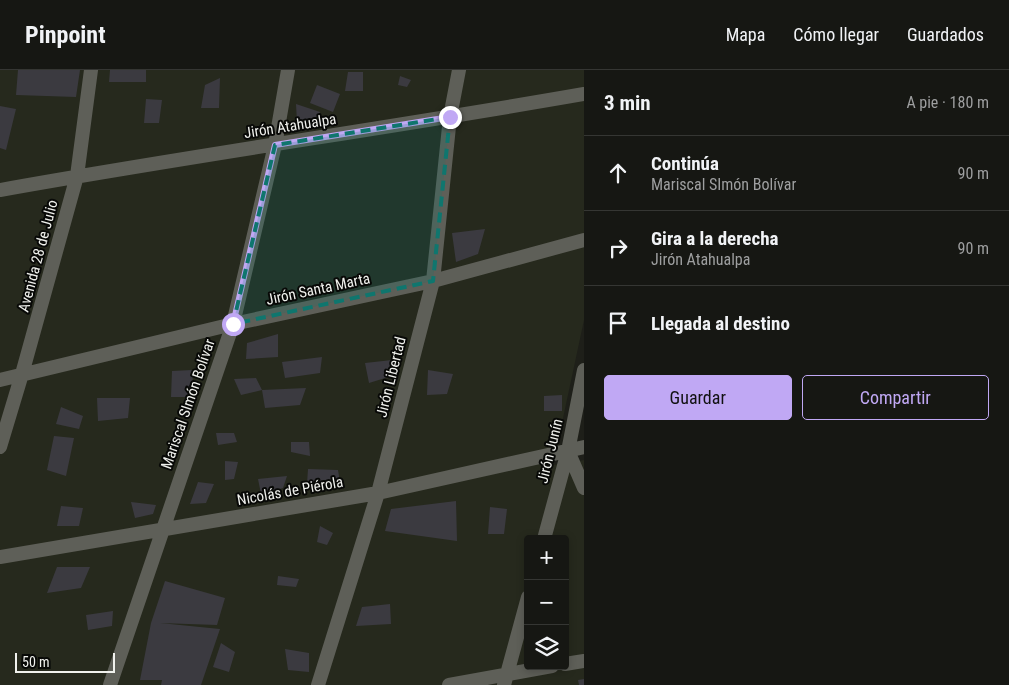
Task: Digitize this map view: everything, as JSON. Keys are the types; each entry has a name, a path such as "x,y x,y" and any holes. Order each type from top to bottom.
{"street":[{"name":"Avenida 28 de Julio","path":"0,447 77,176 90,70"},
{"name":"Mariscal SImón Bolívar","path":"110,685 233,324 275,145 288,70"},
{"name":"Jirón Libertad","path":"318,685 378,493 432,281 450,117 459,70"},
{"name":"Jirón Atahualpa","path":"0,190 584,94"},
{"name":"Jirón Santa Marta","path":"0,380 233,324 432,281 584,240"},
{"name":"Jirón Junín","path":"545,535 568,451 584,370"},
{"name":"Nicolás de Piérola","path":"0,557 378,493 584,447"},
{"path":"568,451 584,488"},
{"path":"505,680 524,611"},
{"path":"569,663 584,661"},
{"path":"449,685 505,680 539,670"}],"highlighted area":[{"path":"450,117 433,281 233,324 275,145"}],"shaded area":[{"path":"0,70 584,70 584,320 553,465 584,460 584,685 0,685"}],"building":[{"path":"18,70 80,70 76,97 16,95"},
{"path":"110,70 146,70 146,82 109,82"},
{"path":"348,72 363,72 363,91 345,91"},
{"path":"400,76 411,80 407,87 398,85"},
{"path":"220,78 219,108 201,108 205,85"},
{"path":"317,85 340,94 333,112 310,103"},
{"path":"146,99 162,100 159,123 144,123"},
{"path":"296,104 320,112 313,125 297,122"},
{"path":"0,106 16,109 6,150 0,148"},
{"path":"485,229 478,254 456,262 452,233"},
{"path":"278,334 278,357 246,359 247,343"},
{"path":"322,357 320,373 285,378 282,362"},
{"path":"392,360 395,375 369,383 365,363"},
{"path":"192,370 194,397 171,397 172,371"},
{"path":"428,370 453,374 447,394 427,395"},
{"path":"256,378 262,390 241,395 234,379"},
{"path":"306,388 300,405 265,408 262,390"},
{"path":"562,395 562,411 544,411 544,396"},
{"path":"97,398 130,398 128,418 98,421"},
{"path":"61,407 83,416 79,429 56,424"},
{"path":"216,433 234,433 237,442 218,445"},
{"path":"54,436 74,438 66,476 47,470"},
{"path":"291,442 309,442 310,456 291,452"},
{"path":"225,461 238,462 234,479 225,480"},
{"path":"308,469 338,470 340,482 307,484"},
{"path":"287,476 283,488 261,494 258,479"},
{"path":"198,482 214,484 206,503 190,504"},
{"path":"456,501 457,541 385,531 391,509"},
{"path":"131,502 156,505 153,514 135,518"},
{"path":"61,506 83,508 79,526 57,526"},
{"path":"490,507 507,509 504,534 488,534"},
{"path":"320,526 333,533 327,545 317,542"},
{"path":"57,567 90,567 81,588 47,593"},
{"path":"278,576 299,579 296,587 277,585"},
{"path":"165,581 225,598 217,625 160,623 220,629 201,685 161,685 162,680 140,680 151,623"},
{"path":"390,604 391,624 356,626 362,607"},
{"path":"113,611 112,626 88,630 86,615"},
{"path":"221,643 235,652 229,672 213,667"},
{"path":"285,649 309,653 309,672 288,670"},
{"path":"584,679 584,685 579,685 578,680"}],"route":[{"path":"233,324 275,145 450,117"}]}
